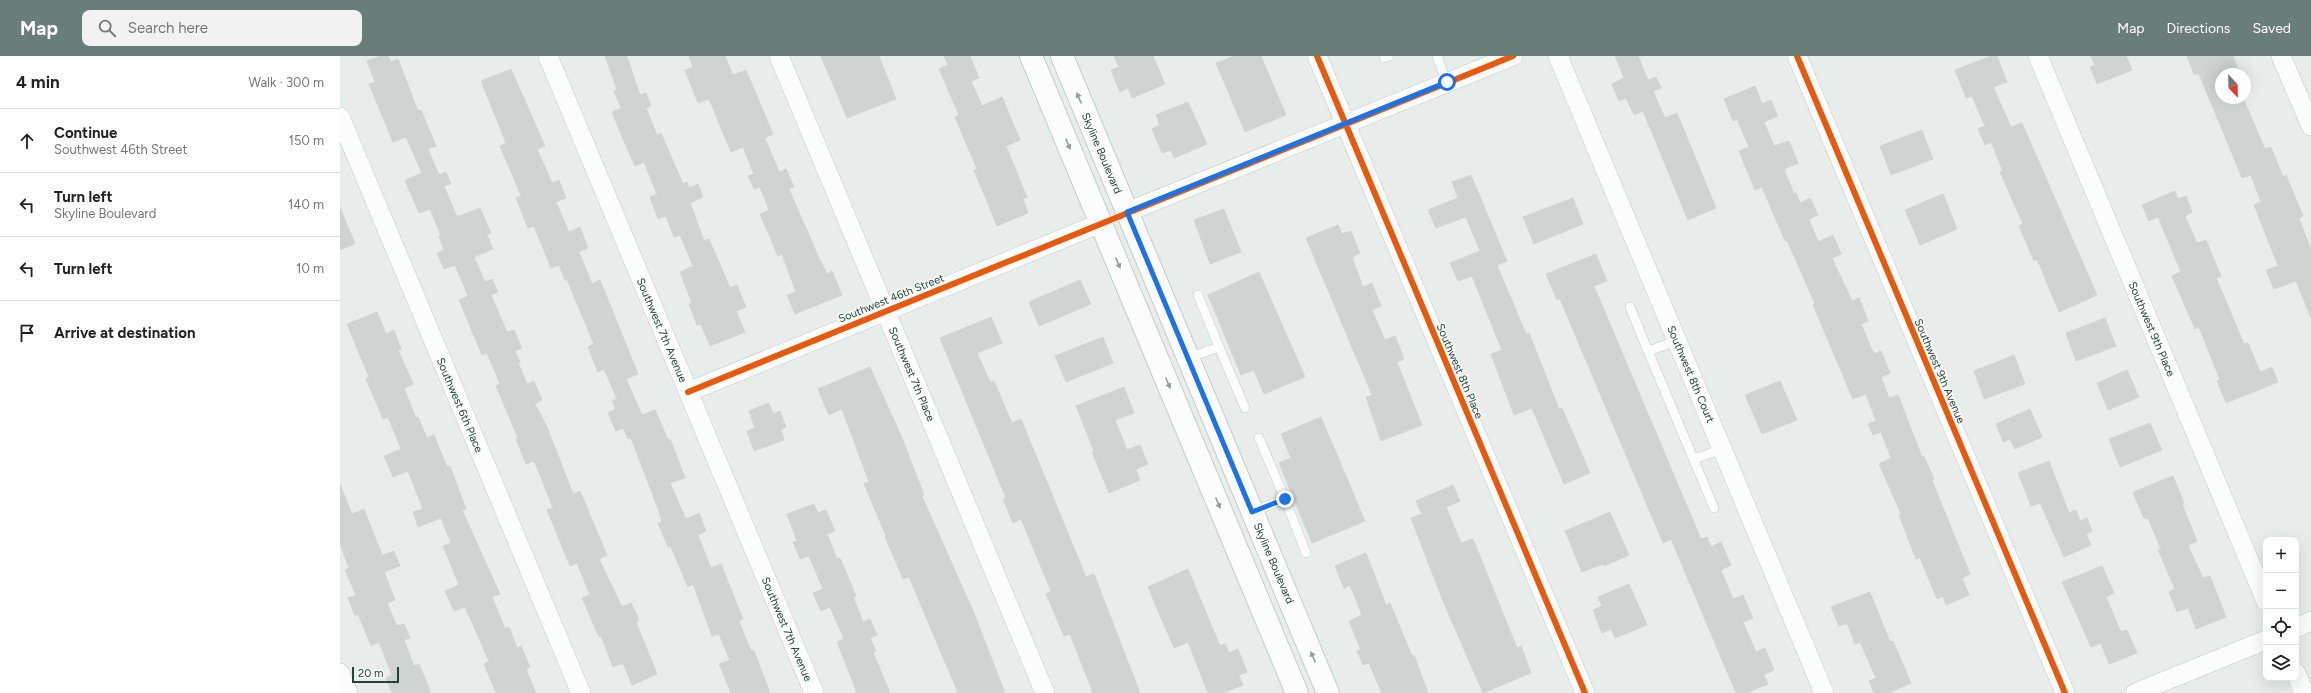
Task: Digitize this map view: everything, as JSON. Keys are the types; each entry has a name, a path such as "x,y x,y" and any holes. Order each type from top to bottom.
{"street":[{"name":"Southwest 7th Avenue","path":"548,56 814,693"},
{"name":"Southwest 7th Place","path":"779,56 1045,693"},
{"path":"1031,56 1297,693"},
{"name":"Skyline Boulevard","path":"1062,56 1328,693"},
{"name":"Southwest 8th Place","path":"1317,56 1585,693"},
{"path":"1101,223 1513,56"},
{"name":"Southwest 8th Court","path":"1558,56 1824,693"},
{"name":"Southwest 9th Avenue","path":"1797,56 2064,693"},
{"name":"Southwest 9th Place","path":"2038,56 2263,594"},
{"path":"2281,56 2311,126"},
{"name":"Southwest 6th Place","path":"340,117 580,693"},
{"name":"Southwest 46th Street","path":"688,392 1101,223"},
{"path":"2299,627 2311,622"},
{"path":"2135,693 2263,641"},
{"path":"340,673 348,693"},
{"path":"2299,680 2304,693"}],"lane":[{"path":"1437,56 1447,82"},
{"path":"1198,295 1245,408"},
{"path":"1630,308 1714,508"},
{"path":"1648,351 1677,341"},
{"path":"1188,358 1219,346"},
{"path":"1259,438 1306,553"},
{"path":"1694,459 1722,449"},
{"path":"1252,512 1285,499"}],"building":[{"path":"381,56 388,56 391,62 398,59 418,111 421,110 436,146 428,149 439,175 446,172 451,184 444,186 457,217 480,208 491,233 487,235 493,249 474,257 485,282 492,279 498,292 491,295 507,332 514,330 522,348 515,351 520,362 518,362 527,384 534,381 542,400 535,404 547,427 573,494 580,491 607,555 599,559 622,607 631,603 639,620 636,622 657,674 632,685 623,663 613,667 601,636 599,637 582,598 590,595 577,563 570,566 547,510 553,508 540,475 534,461 526,464 516,439 518,438 496,386 500,384 487,353 482,355 459,300 468,296 455,265 444,269 437,253 444,250 439,236 441,235 430,209 419,213 405,180 422,173 406,137 393,142 369,84 375,82 367,61"},
{"path":"605,56 627,56 640,95 646,93 651,106 646,108 657,135 661,133 683,184 687,182 689,188 698,184 703,197 690,203 704,241 709,239 730,288 737,285 746,307 736,311 745,332 710,346 701,324 697,325 689,304 692,303 680,272 693,266 680,235 674,237 666,216 658,219 650,197 657,194 644,162 635,166 620,132 612,112 621,108 614,91 617,90"},
{"path":"689,56 725,56 733,75 746,70 773,134 765,138 779,172 786,169 794,187 789,189 818,256 827,274 832,271 842,295 795,314 787,295 796,292 782,254 778,256 760,214 769,210 760,187 754,189 748,176 754,174 743,147 731,152 709,99 698,103 685,70 693,67"},
{"path":"821,56 879,56 896,99 847,118"},
{"path":"944,56 970,56 979,78 971,81 982,106 1002,97 1020,140 1006,146 1027,197 1023,199 1028,213 997,226 974,170 977,169 955,117 959,115 939,69 948,65"},
{"path":"1114,56 1153,56 1165,84 1132,98 1128,88 1120,92 1111,70 1119,67"},
{"path":"1234,56 1261,56 1286,115 1245,132 1216,63"},
{"path":"1615,56 1638,56 1648,80 1656,77 1661,88 1653,91 1665,118 1677,113 1716,208 1688,220 1643,111 1634,115 1626,98 1619,101 1612,84 1624,78"},
{"path":"1991,56 1997,56 2007,82 1993,87 2011,127 2022,123 2097,295 2059,312 2037,259 2034,261 2019,226 2023,224 2000,172 2003,171 1991,142 1985,145 1978,129 1985,126 1972,96 1966,98 1955,70"},
{"path":"2091,56 2126,56 2132,70 2097,84 2090,67 2095,65"},
{"path":"2187,56 2233,56 2238,68 2215,68 2215,104 2246,104 2265,149 2271,147 2283,177 2286,175 2303,216 2299,218 2311,250 2311,318 2296,281 2274,289 2266,270 2278,266 2254,205 2261,202 2251,175 2242,178 2199,74 2194,74"},
{"path":"511,69 545,146 537,149 552,183 559,180 566,198 556,202 569,232 580,227 588,248 579,252 592,284 600,280 638,374 626,379 642,415 655,410 668,440 670,439 685,478 670,483 686,519 699,513 706,531 698,535 711,568 721,564 743,619 739,621 751,651 754,651 770,693 731,693 719,664 730,660 719,634 712,636 693,584 688,587 671,547 668,547 658,523 662,522 657,506 631,438 628,439 623,428 616,431 608,413 616,409 612,401 617,399 604,369 598,372 588,347 594,344 567,280 565,280 559,265 551,268 534,226 528,228 516,198 521,196 500,146 506,143 481,81"},
{"path":"1755,86 1762,104 1771,100 1778,116 1764,122 1774,146 1789,141 1798,163 1784,169 1794,194 1796,193 1800,203 1810,198 1818,215 1809,219 1818,242 1833,235 1841,254 1832,258 1852,301 1859,298 1868,321 1861,324 1874,354 1881,351 1890,373 1881,377 1889,398 1898,395 1922,457 1924,456 1934,479 1932,480 1970,574 1962,578 1969,595 1946,605 1943,596 1937,599 1920,558 1916,559 1899,515 1901,514 1879,464 1891,458 1881,432 1873,435 1868,424 1876,421 1866,394 1853,399 1813,305 1815,304 1787,240 1785,241 1762,187 1755,190 1739,151 1749,147 1737,119 1733,121 1724,99"},
{"path":"1188,102 1207,144 1174,158 1171,150 1162,153 1152,129 1160,125 1156,115"},
{"path":"1922,130 1933,159 1891,175 1880,146"},
{"path":"1471,175 1507,261 1497,265 1526,334 1529,333 1559,409 1562,408 1590,473 1564,484 1532,408 1514,415 1491,354 1502,350 1472,276 1458,281 1450,263 1480,251 1466,217 1436,228 1428,210 1458,198 1452,182"},
{"path":"2175,191 2178,199 2186,196 2192,212 2185,216 2197,243 2206,240 2221,276 2216,278 2244,344 2248,343 2260,372 2272,367 2278,382 2226,403 2217,381 2220,380 2199,327 2195,329 2172,276 2181,272 2158,217 2149,221 2142,205"},
{"path":"1943,194 1957,229 1920,245 1905,210"},
{"path":"1573,198 1583,224 1534,244 1523,217"},
{"path":"340,207 355,244 340,250"},
{"path":"1224,209 1241,252 1210,264 1194,220"},
{"path":"1338,225 1342,234 1351,231 1360,253 1352,257 1363,287 1372,283 1381,306 1372,310 1385,340 1395,336 1404,359 1397,362 1422,425 1381,441 1366,397 1372,395 1306,238"},
{"path":"1596,254 1607,281 1594,286 1701,539 1707,537 1711,547 1721,542 1731,565 1721,570 1733,599 1743,595 1753,618 1743,622 1756,652 1765,648 1774,670 1764,675 1768,684 1746,693 1736,693 1671,539 1663,543 1560,299 1557,300 1546,274"},
{"path":"1259,272 1305,377 1264,394 1254,370 1241,375 1208,295"},
{"path":"1080,280 1091,304 1039,326 1029,302"},
{"path":"377,312 386,334 394,330 401,349 398,350 413,384 404,388 416,418 418,417 427,438 434,435 447,467 450,466 466,509 462,510 500,594 492,597 505,629 509,627 517,648 521,646 530,667 526,669 536,693 496,693 484,664 489,661 465,607 454,611 445,591 459,585 443,546 451,543 441,518 418,527 413,512 423,509 408,471 393,477 384,456 401,449 388,417 383,419 366,379 369,377 347,324"},
{"path":"991,317 1002,343 977,353 990,382 994,381 1012,423 1021,419 1086,577 1094,574 1140,693 1093,693 1070,634 1064,636 1046,594 1051,591 1021,519 1013,523 1003,499 1006,498 940,338"},
{"path":"2105,318 2116,346 2076,361 2066,333"},
{"path":"1103,337 1113,363 1066,382 1055,356"},
{"path":"2014,355 2025,384 1984,399 1974,371"},
{"path":"870,367 902,438 924,495 922,496 974,613 1005,693 958,693 909,577 903,579 885,537 886,536 864,484 869,482 842,409 829,415 818,389"},
{"path":"2127,370 2139,397 2108,410 2097,383"},
{"path":"1780,381 1797,420 1762,434 1745,395"},
{"path":"1124,387 1134,413 1115,420 1127,450 1140,445 1148,464 1136,469 1140,480 1109,493 1092,452 1094,451 1076,406"},
{"path":"769,403 773,414 780,411 786,427 781,430 784,440 754,451 747,431 755,428 749,411"},
{"path":"2030,409 2042,437 2015,449 2010,439 2003,442 1996,424"},
{"path":"1321,417 1365,521 1312,543 1279,463 1291,458 1281,434"},
{"path":"2150,423 2162,450 2120,467 2109,439"},
{"path":"2049,461 2069,513 2076,510 2080,521 2087,518 2092,531 2086,534 2091,545 2064,557 2040,503 2031,506 2018,473"},
{"path":"2173,476 2184,503 2182,504 2197,541 2188,545 2203,578 2210,576 2226,617 2196,629 2188,608 2177,612 2169,592 2175,589 2158,550 2161,549 2148,518 2144,519 2133,492"},
{"path":"340,484 352,514 364,509 382,555 394,551 400,566 384,572 395,600 387,603 397,626 404,624 410,638 404,640 414,666 419,664 431,693 392,693 386,678 392,675 379,642 371,646 358,614 355,616 348,598 356,595 345,570 349,568 340,544"},
{"path":"1453,485 1460,501 1446,507 1461,543 1473,539 1517,648 1521,646 1531,673 1483,693 1443,601 1411,518 1422,514 1416,501"},
{"path":"814,504 818,513 826,510 835,531 827,534 837,559 840,558 856,596 853,597 863,622 870,619 877,635 870,638 876,651 873,652 890,693 857,693 837,642 844,639 830,607 821,611 813,593 823,589 809,556 800,559 793,542 797,541 787,514"},
{"path":"1610,512 1629,555 1604,566 1603,564 1582,572 1565,531"},
{"path":"1366,553 1386,605 1390,603 1412,656 1414,655 1428,693 1382,693 1369,663 1363,665 1357,651 1361,650 1349,621 1362,615 1350,585 1344,588 1335,566"},
{"path":"2102,566 2114,593 2106,597 2121,632 2127,630 2137,653 2109,664 2101,643 2091,647 2062,582"},
{"path":"1188,569 1220,646 1225,644 1229,653 1238,649 1247,672 1239,675 1243,685 1223,693 1208,693 1188,642 1174,648 1148,587"},
{"path":"1629,584 1647,625 1615,638 1611,629 1602,633 1593,610 1602,606 1598,597"},
{"path":"1870,592 1890,642 1893,641 1911,683 1888,693 1874,693 1869,681 1876,678 1860,642 1855,644 1847,623 1839,626 1831,607"}],"cycle path":[{"path":"1317,56 1585,693"},
{"path":"688,392 1513,56"},
{"path":"1797,56 2065,693"}],"route":[{"path":"1285,499 1252,512 1127,212 1447,82"}]}
